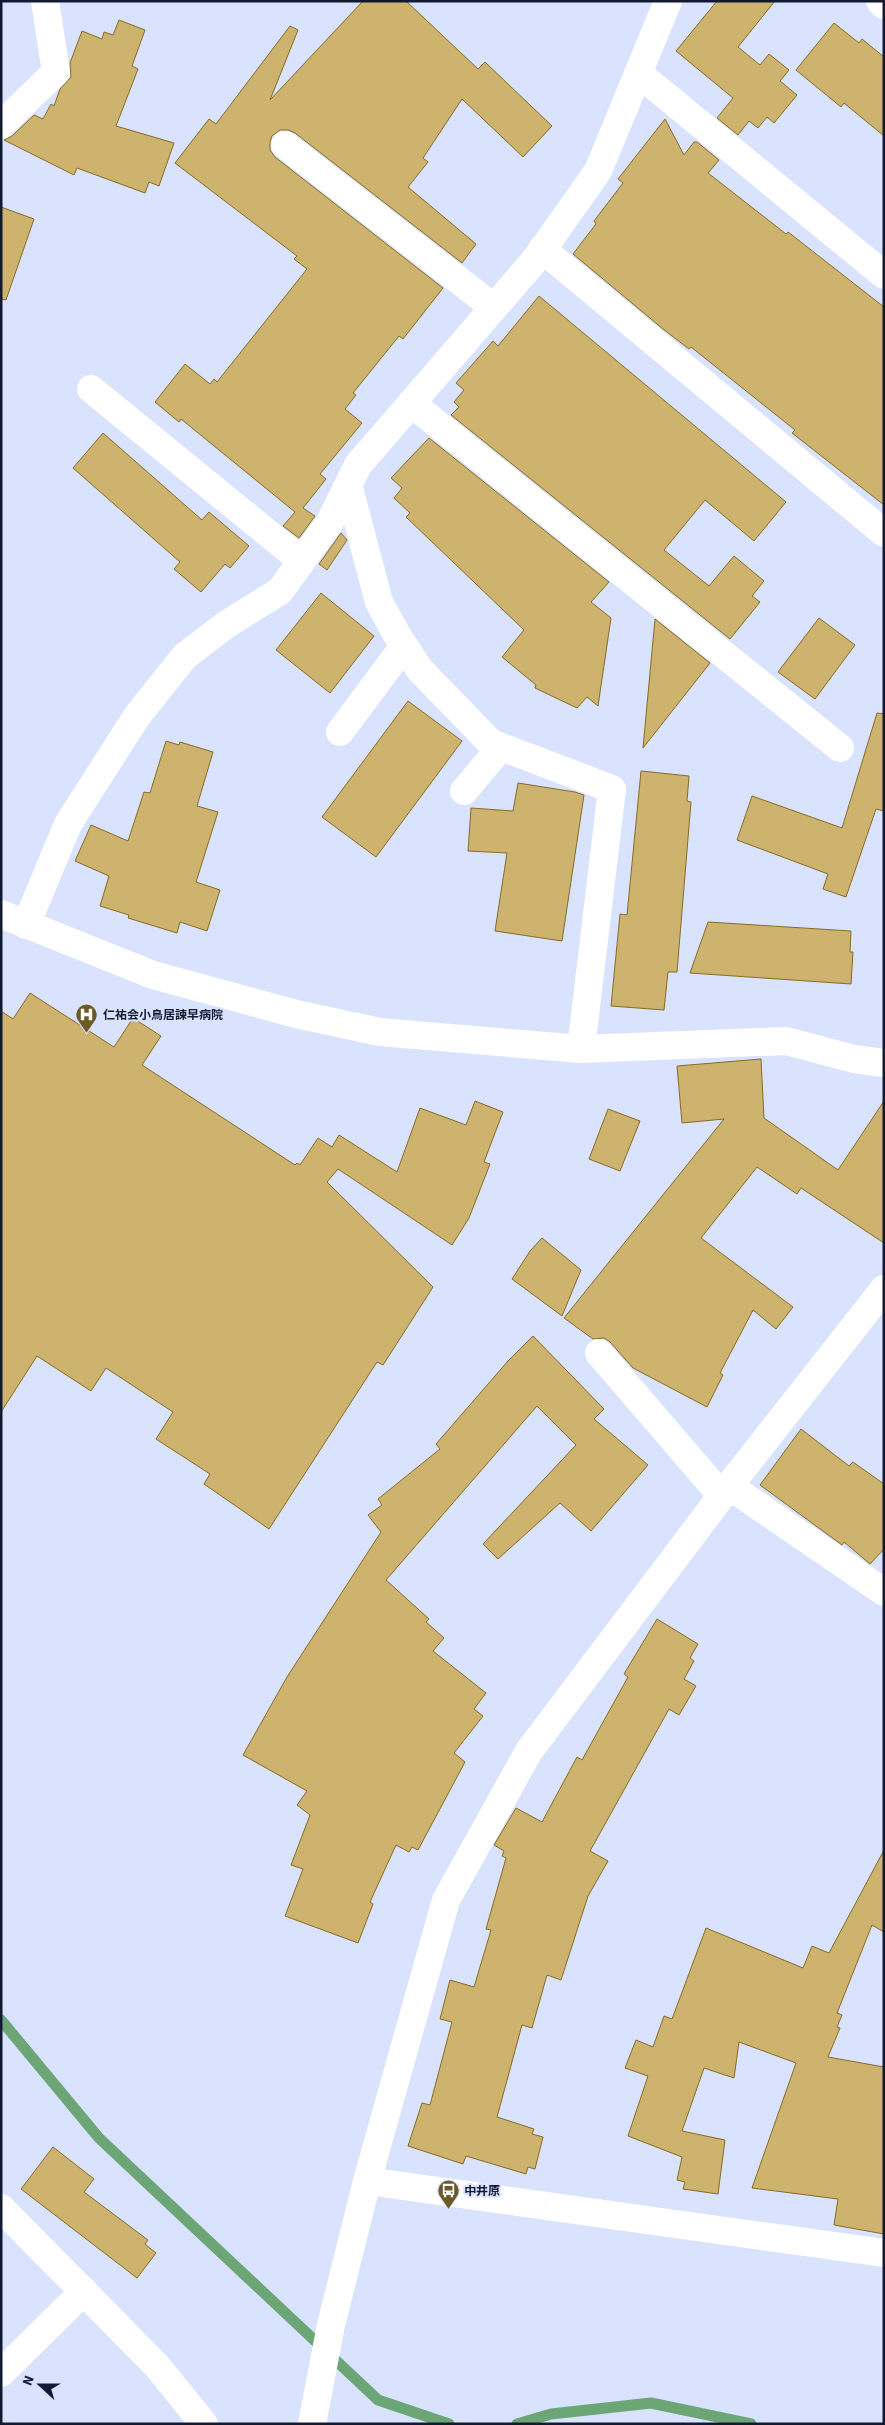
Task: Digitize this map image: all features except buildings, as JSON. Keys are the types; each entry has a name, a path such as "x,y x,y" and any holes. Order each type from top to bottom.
{"street":[{"path":"1,125 56,72 45,1"},
{"path":"668,1 598,171 542,250 358,465 349,488 330,522 280,591 228,624 186,656 137,716 68,824 13,919 153,975 296,1014 380,1032 581,1049 786,1041 854,1059 884,1063"},
{"path":"880,1 884,4"},
{"path":"638,73 884,275"},
{"path":"285,145 493,307"},
{"path":"542,250 884,533"},
{"path":"91,389 302,561"},
{"path":"411,403 840,748"},
{"path":"349,488 378,602 420,670 491,743 612,789 581,1049"},
{"path":"340,732 404,646"},
{"path":"464,791 501,747"},
{"path":"312,2424 331,2325 366,2181 446,1900 529,1751 726,1491 884,1289"},
{"path":"599,1353 726,1491 884,1592"},
{"path":"366,2181 884,2252"},
{"path":"1,2208 157,2366 204,2424"},
{"path":"1,2372 84,2292"}],"waterway":[{"path":"1,2020 99,2138 378,2400 449,2424"},
{"path":"517,2424 551,2414 651,2403 751,2424"}],"place":[{"name":"仁祐会小鳥居諫早病院","path":"87,1034"},
{"name":"中井原","path":"448,2210"}]}
